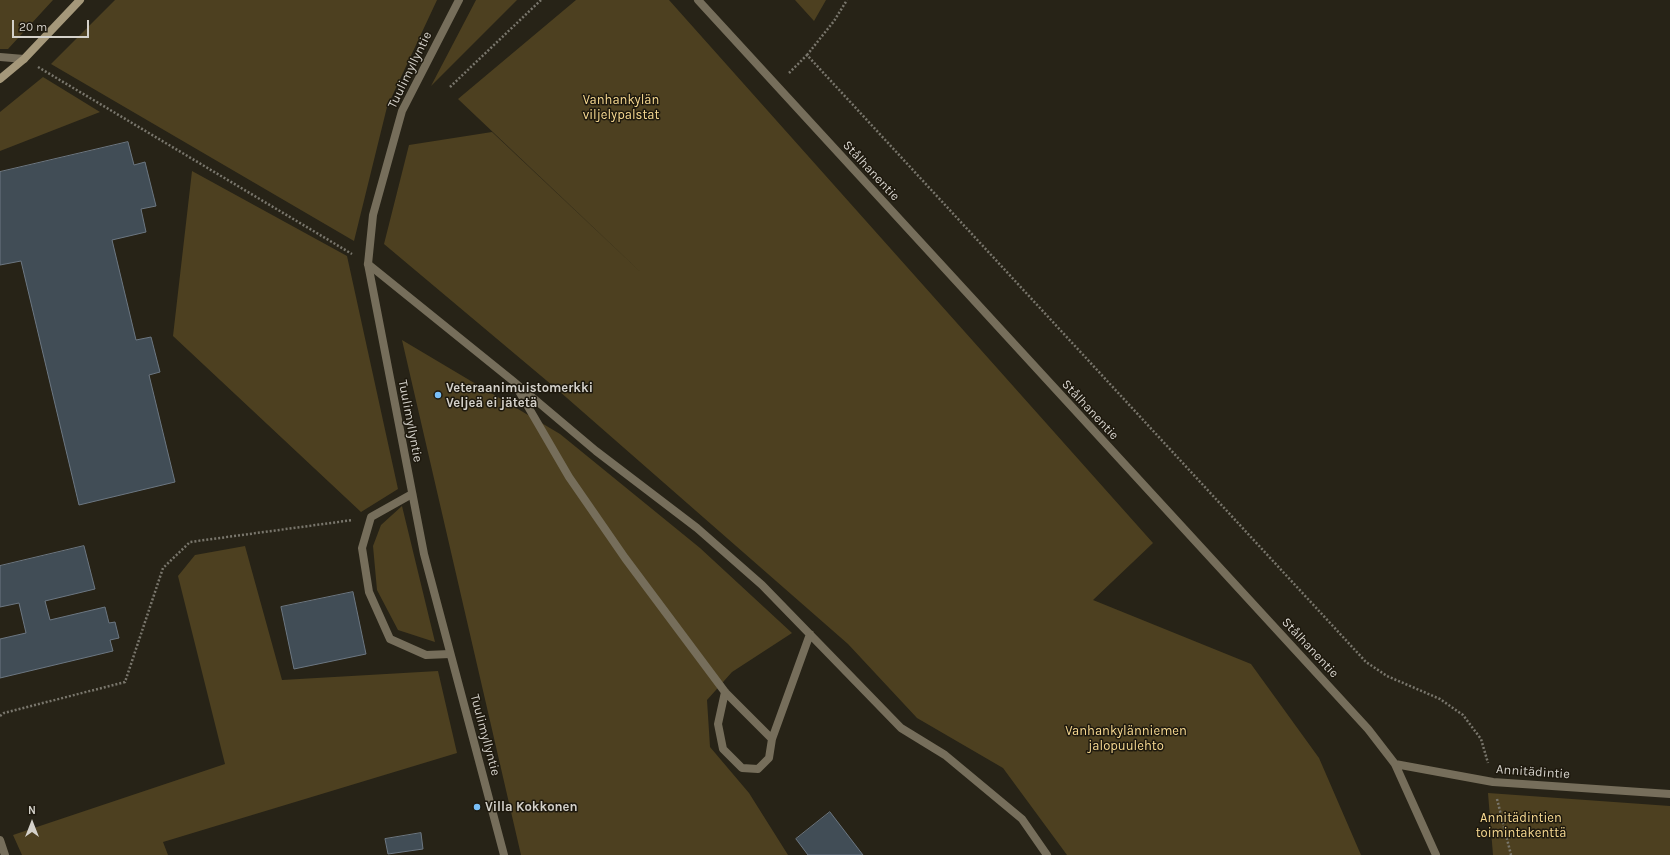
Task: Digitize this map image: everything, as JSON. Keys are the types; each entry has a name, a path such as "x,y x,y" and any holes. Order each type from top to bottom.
{"street":[{"path":"0,79 24,59 80,0"},
{"name":"Tuulimyllyntie","path":"459,0 402,111 373,215 368,264 424,554 504,855"},
{"name":"Stålhanentie","path":"698,0 1368,729 1395,764 1436,855"},
{"path":"0,57 24,59"},
{"path":"368,264 513,380 596,451 697,528 762,585 901,728 945,755 1022,819 1047,855"},
{"path":"513,380 569,477 625,558 725,692 772,739"},
{"path":"412,494 371,517 362,548 369,592 390,639 426,655 450,654"},
{"path":"725,692 718,724 723,749 742,768 758,769 769,758 772,739 810,634"},
{"name":"Annitädintie","path":"1395,764 1493,782 1670,794"},
{"path":"0,840 5,855"}],"path":[{"path":"450,87 541,0"},
{"path":"776,85 807,55 834,21 847,0"},
{"path":"807,55 1366,662 1387,676 1440,699 1463,715 1481,739 1511,855"},
{"path":"24,59 368,264"},
{"path":"0,716 4,713 125,682 163,568 190,542 371,517"}],"green space":[{"path":"0,0 53,0 8,49 0,49"},
{"path":"115,0 437,0 387,107 354,241 51,64"},
{"path":"476,0 517,0 431,86"},
{"path":"576,0 669,0 1153,543 1093,600 1251,664 1319,758 1361,855 1067,855 1003,768 917,718 848,644 559,391 384,244 409,145 492,132 649,280 458,99"},
{"path":"795,0 826,0 814,21"},
{"path":"43,77 100,112 0,151 0,112"},
{"path":"192,171 347,256 398,489 361,512 173,336"},
{"path":"402,340 560,434 700,548 792,633 732,672 707,700 710,747 749,793 788,855 521,855"},
{"path":"402,506 435,642 398,630 377,590 373,546 381,525"},
{"path":"245,546 282,680 438,671 457,753 163,842 168,855 22,855 13,835 225,764 178,576 195,555"},
{"name":"Annitädintien toimintakenttä","path":"1488,793 1670,806 1670,855 1493,855"}],"building":[{"path":"128,142 134,165 145,162 156,206 141,209 146,232 112,240 136,340 151,337 160,372 149,375 175,482 79,505 21,261 0,265 0,172"},
{"path":"84,546 95,589 45,601 50,620 105,607 109,623 115,622 119,638 110,640 113,651 0,678 0,639 26,633 19,603 0,607 0,566"},
{"path":"353,592 366,654 294,669 281,607"},
{"path":"830,812 863,855 808,855 796,839"},
{"path":"421,833 423,849 388,854 385,839"}],"place":[{"name":"Veteraanimuistomerkki Veljeä ei jätetä","path":"438,395"},
{"name":"Villa Kokkonen","path":"477,807"}],"park label":[{"name":"Vanhankylän viljelypalstat","path":"621,108"},
{"name":"Vanhankylänniemen jalopuulehto","path":"1126,738"}]}
